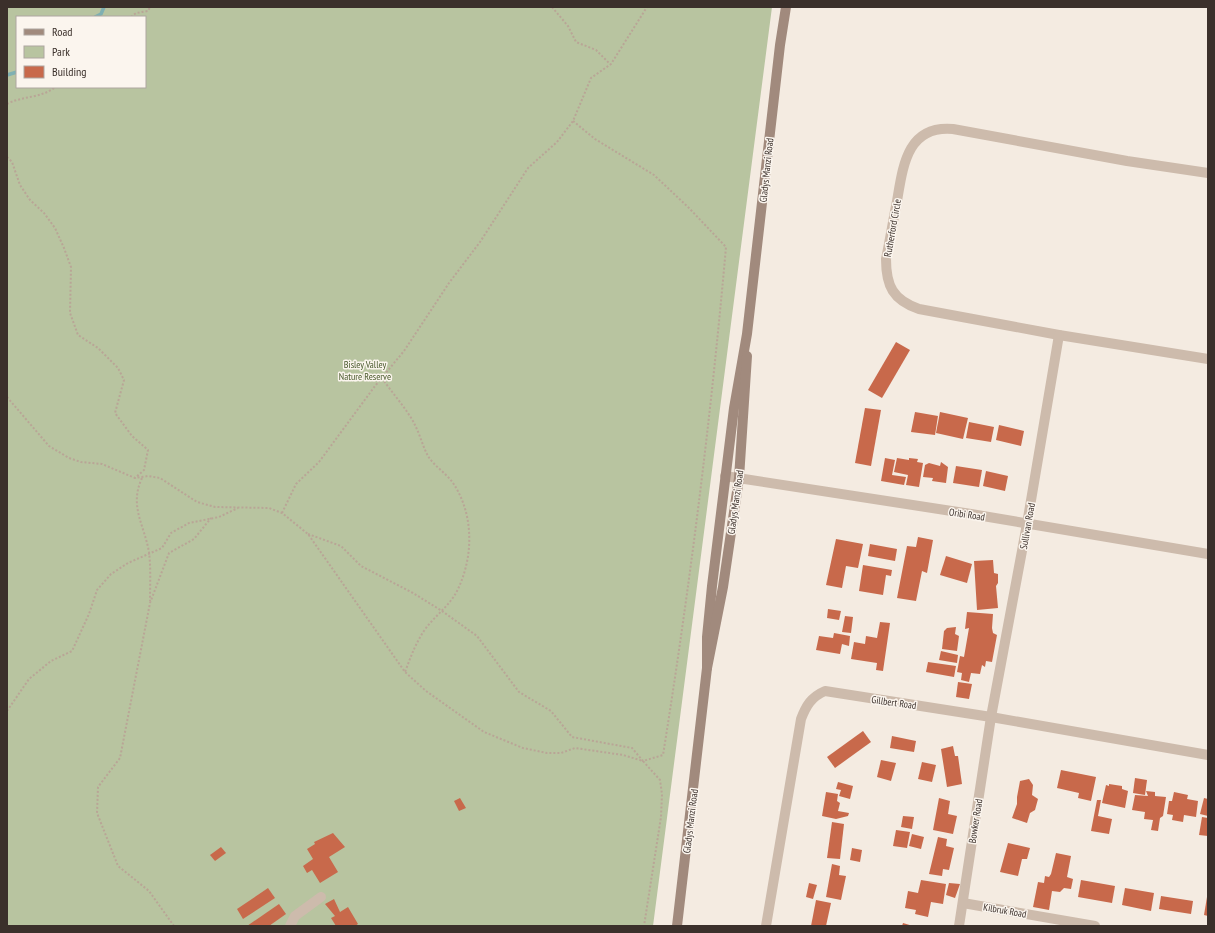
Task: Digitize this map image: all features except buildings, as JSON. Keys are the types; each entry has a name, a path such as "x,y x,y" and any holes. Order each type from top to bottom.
{"main road":[{"name":"Gladys Manzi Road","path":"707,668 707,637 734,408 747,334 780,45 786,7"},
{"name":"Gladys Manzi Road","path":"677,926 707,668 723,587 739,478 747,371 747,334"}],"street":[{"name":"Rutherford Circle","path":"1208,173 953,129 933,129 916,142 910,150 904,164 887,252 886,276 890,287 907,304 919,309 1059,335 1208,359"},
{"name":"Sullivan Road","path":"991,717 1027,524 1059,335"},
{"name":"Oribi Road","path":"726,476 1208,554"},
{"name":"Gillbert Road","path":"766,926 798,733 805,709 816,695 825,691 991,717 1208,755"},
{"name":"Bowker Road","path":"959,926 991,717"},
{"path":"290,926 295,916 322,897"},
{"name":"Kilbruk Road","path":"963,903 1095,926"}],"path":[{"path":"132,16 136,13 148,11 150,7"},
{"path":"552,7 568,26 576,42 596,50 611,64"},
{"path":"282,513 296,484 319,462 404,351 449,283 480,242 528,168 557,142 573,121 591,78 611,64 647,7"},
{"path":"7,104 16,99 47,92 53,88"},
{"path":"7,398 49,446 69,458 81,462 102,464 134,478 148,476 160,478 197,502 214,507 269,508 282,513 308,534 405,672 426,691 484,732 523,748 547,753 561,753 575,748 623,755 643,761 663,755 698,502 719,327 726,247 689,208 654,175 595,139 573,121"},
{"path":"7,157 12,162 20,185 30,200 55,228 64,248 71,267 70,313 78,335 98,348 118,368 124,380 115,413 132,436 148,450 144,470 134,478"},
{"path":"382,378 415,424 429,457 446,473 454,485 466,512 471,537 468,560 457,591 442,611 426,627 414,646 405,672"},
{"path":"142,478 136,490 137,513 145,536 149,554 150,603"},
{"path":"7,711 29,679 52,662 72,651 89,614 97,590 111,574 128,563 162,548 171,533 189,524 211,518 239,507"},
{"path":"174,926 149,891 118,866 97,813 98,787 120,758 150,603 169,554 194,539 211,518"},
{"path":"308,534 341,546 361,566 413,593 442,611 477,636 519,692 551,711 572,737 632,748 660,780 662,794 661,817 644,926"}],"green space":[{"name":"Bisley Valley Nature Reserve","path":"7,7 772,7 653,926 7,926"}],"waterway":[{"path":"97,16 101,14 104,7"},
{"path":"7,75 16,72"}]}
